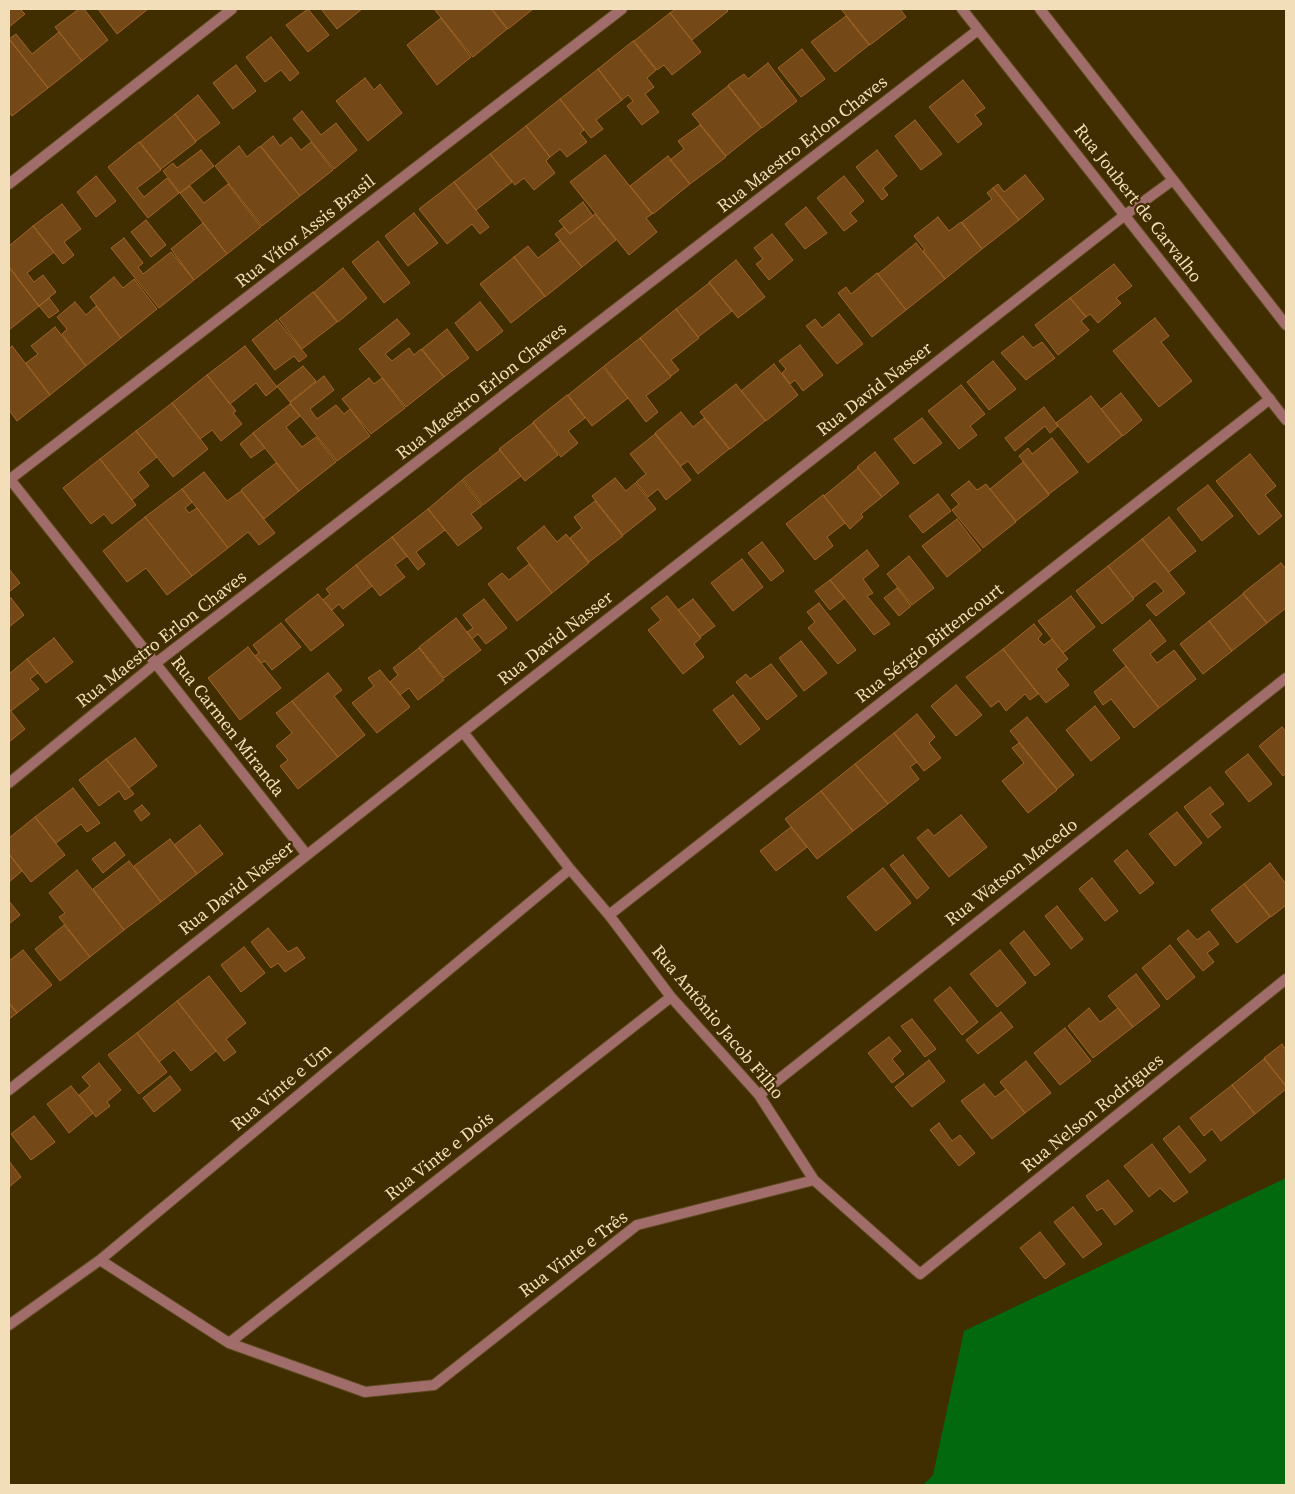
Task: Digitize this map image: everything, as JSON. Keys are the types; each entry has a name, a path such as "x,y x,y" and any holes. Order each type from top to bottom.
{"street":[{"path":"9,184 232,9"},
{"name":"Rua Vítor Assis Brasil","path":"9,479 622,9"},
{"name":"Rua Joubert de Carvalho","path":"962,9 1286,420"},
{"path":"1040,9 1286,324"},
{"name":"Rua Maestro Erlon Chaves","path":"9,784 156,664 978,30"},
{"name":"Rua David Nasser","path":"9,1090 463,732 1173,180"},
{"name":"Rua Sérgio Bittencourt","path":"609,914 1270,399"},
{"name":"Rua Carmen Miranda","path":"9,479 307,855"},
{"name":"Rua Watson Macedo","path":"758,1095 1286,678"},
{"name":"Rua Antônio Jacob Filho","path":"463,732 570,869 609,914 671,997 758,1095 814,1180 920,1274"},
{"name":"Rua Vinte e Um","path":"9,1325 100,1260 570,869"},
{"name":"Rua Nelson Rodrigues","path":"920,1274 1286,979"},
{"name":"Rua Vinte e Dois","path":"229,1343 671,997"},
{"name":"Rua Vinte e Três","path":"229,1343 365,1392 434,1385 637,1225 814,1180"},
{"path":"100,1260 229,1343"}],"green space":[{"path":"1286,1178 1286,1485 923,1485 933,1475 964,1331"}],"building":[{"path":"9,9 20,9 25,14 9,27"},
{"path":"79,9 84,9 108,40 82,61 55,27"},
{"path":"98,9 148,9 117,34"},
{"path":"308,9 329,35 308,52 286,25"},
{"path":"321,9 362,9 337,29"},
{"path":"434,9 491,9 507,29 473,57"},
{"path":"492,9 533,9 508,29"},
{"path":"676,9 726,9 728,11 692,40 670,13"},
{"path":"841,9 900,9 906,17 870,45"},
{"path":"670,13 701,52 672,75 664,65 657,70 634,41"},
{"path":"846,16 869,45 835,72 811,42"},
{"path":"441,18 471,57 437,85 407,45"},
{"path":"59,32 82,61 48,88 9,39 16,34 32,54"},
{"path":"271,37 299,73 290,81 281,70 265,82 246,57"},
{"path":"9,39 48,88 12,116 9,112"},
{"path":"633,41 656,70 647,78 654,87 645,94 659,112 642,125 627,106 633,101 628,95 622,100 598,69"},
{"path":"802,49 825,79 801,97 778,68"},
{"path":"768,63 797,101 762,128 728,85 744,74 748,79"},
{"path":"236,65 256,91 233,109 213,83"},
{"path":"598,69 622,100 596,120 603,129 591,138 560,99"},
{"path":"365,78 374,90 380,84 402,113 368,141 336,101"},
{"path":"963,80 985,108 975,115 982,124 958,143 929,107"},
{"path":"728,86 761,128 726,156 692,114"},
{"path":"198,95 220,123 196,141 175,114"},
{"path":"560,99 584,130 580,133 587,142 567,157 560,149 550,157 526,126"},
{"path":"302,111 321,135 336,123 357,150 334,169 293,119"},
{"path":"175,114 196,142 161,169 140,142"},
{"path":"915,120 942,154 921,170 895,136"},
{"path":"700,125 726,157 690,184 670,160 684,149 678,141"},
{"path":"526,126 550,157 546,161 555,173 534,190 524,178 515,185 490,154"},
{"path":"273,136 280,146 291,137 301,150 311,142 333,170 300,196 261,146"},
{"path":"139,142 161,170 137,188 144,197 167,178 179,193 148,218 108,167"},
{"path":"239,146 247,157 260,146 300,196 262,226 215,166"},
{"path":"201,150 214,166 180,193 163,171 173,163 177,168"},
{"path":"877,150 897,176 883,188 888,195 882,200 856,167"},
{"path":"490,154 512,182 476,210 454,182"},
{"path":"605,155 652,214 646,218 657,232 629,255 570,182"},
{"path":"668,156 690,184 653,214 630,186"},
{"path":"1025,175 1044,199 1019,220 993,188 998,184 1004,192"},
{"path":"96,176 116,201 96,217 77,192"},
{"path":"844,176 864,201 850,213 857,221 844,231 817,198"},
{"path":"454,182 489,227 480,234 472,224 447,244 419,209"},
{"path":"228,184 261,227 227,254 180,193 190,186 204,203"},
{"path":"993,188 1019,220 982,249 962,222 992,199 987,193"},
{"path":"583,202 593,216 570,234 559,221"},
{"path":"62,204 81,229 64,242 74,255 63,264 33,226"},
{"path":"806,207 827,233 805,249 785,224"},
{"path":"414,213 438,243 408,266 385,236"},
{"path":"595,214 616,240 582,267 555,234 564,227 570,234"},
{"path":"938,217 949,231 961,222 982,249 945,279 914,236"},
{"path":"146,220 166,245 151,257 131,232"},
{"path":"203,223 227,254 194,280 171,249"},
{"path":"33,226 54,252 27,273 34,282 43,275 56,292 39,306 9,267 9,246"},
{"path":"772,234 793,260 769,280 756,264 763,259 754,248"},
{"path":"124,238 143,263 138,267 143,274 171,252 194,280 159,308 111,248"},
{"path":"378,241 410,283 384,303 352,262"},
{"path":"560,241 582,267 545,297 514,257 528,246 538,258"},
{"path":"916,243 945,279 906,310 878,274"},
{"path":"514,257 545,296 511,323 480,284"},
{"path":"736,260 765,297 738,318 709,282"},
{"path":"1114,264 1132,286 1116,298 1121,303 1098,323 1090,314 1086,317 1070,298"},
{"path":"9,267 39,306 9,330"},
{"path":"343,268 367,298 338,322 314,292"},
{"path":"877,273 906,310 872,337 838,293 846,287 851,294"},
{"path":"114,277 123,288 134,279 157,309 121,338 90,297"},
{"path":"709,283 732,311 698,337 676,309"},
{"path":"313,292 337,322 302,349 279,319"},
{"path":"49,298 59,311 49,318 39,306"},
{"path":"1070,298 1086,317 1081,321 1089,330 1058,355 1035,325"},
{"path":"75,302 86,315 96,306 121,338 86,366 62,334 67,329 57,317"},
{"path":"480,302 503,331 477,351 455,323"},
{"path":"676,309 699,338 671,360 679,370 671,376 640,338"},
{"path":"839,314 863,344 837,364 806,326 815,319 822,328"},
{"path":"1155,318 1169,336 1161,342 1192,381 1159,407 1113,351"},
{"path":"397,319 410,334 385,354 392,361 409,348 414,355 421,349 444,377 406,407 359,349"},
{"path":"277,320 307,356 299,362 294,356 275,370 252,340"},
{"path":"55,327 86,366 50,395 26,363 38,354 31,346"},
{"path":"447,329 469,358 444,377 422,349"},
{"path":"1023,336 1033,348 1042,342 1055,358 1026,380 1001,353"},
{"path":"640,338 671,377 646,396 658,412 646,422 604,366"},
{"path":"800,345 823,375 803,391 795,380 790,384 782,373 786,369 779,361"},
{"path":"12,346 50,395 17,421 9,410 9,349"},
{"path":"245,346 277,387 266,396 256,383 230,404 207,375"},
{"path":"993,361 1016,389 989,410 967,382"},
{"path":"774,364 798,395 766,421 741,391"},
{"path":"303,366 316,381 290,402 277,386"},
{"path":"603,367 628,398 592,426 568,395"},
{"path":"207,375 236,411 233,413 242,424 221,441 212,430 200,439 172,403"},
{"path":"324,376 334,390 310,409 317,419 336,405 344,414 350,409 370,436 337,461 290,403"},
{"path":"369,378 374,384 382,378 405,408 371,434 342,399"},
{"path":"736,384 765,421 730,449 700,412"},
{"path":"961,385 985,414 970,426 977,435 959,449 928,411"},
{"path":"1121,393 1142,420 1123,436 1101,409"},
{"path":"567,395 585,418 568,431 578,443 561,457 533,422"},
{"path":"1091,396 1122,436 1088,463 1056,423"},
{"path":"172,403 208,449 173,477 136,431"},
{"path":"290,404 300,416 286,427 302,447 316,437 336,462 299,491 253,433"},
{"path":"1044,407 1058,426 1050,433 1045,426 1015,451 1005,438"},
{"path":"681,412 693,427 704,418 729,449 698,474 688,461 681,466 655,433"},
{"path":"922,418 942,443 914,464 894,439"},
{"path":"533,423 558,455 525,481 499,449"},
{"path":"136,431 157,457 138,472 149,486 132,500 100,459"},
{"path":"253,433 265,448 251,458 240,444"},
{"path":"655,434 691,480 666,500 658,489 648,497 636,482 646,474 630,454"},
{"path":"1052,438 1078,472 1049,494 1019,456 1028,448 1032,454"},
{"path":"500,450 521,476 483,505 463,479"},
{"path":"875,452 899,483 882,497 857,467"},
{"path":"1250,454 1276,486 1265,495 1282,516 1259,535 1216,481"},
{"path":"100,459 136,505 112,524 104,514 91,524 63,488"},
{"path":"1023,462 1049,495 1016,521 990,489"},
{"path":"276,463 299,491 264,519 241,490"},
{"path":"858,468 882,497 861,514 863,517 850,529 824,496"},
{"path":"204,472 227,501 241,491 275,533 259,545 248,532 228,548 182,489"},
{"path":"615,478 626,491 635,483 656,509 623,535 592,496"},
{"path":"462,480 482,506 471,514 482,528 458,546 428,509"},
{"path":"969,481 977,490 986,484 1016,522 983,548 952,510 959,504 951,495"},
{"path":"1208,485 1233,516 1202,541 1177,509"},
{"path":"182,489 192,502 185,508 189,513 197,508 228,548 192,576 145,517"},
{"path":"938,494 951,511 923,533 909,516"},
{"path":"823,495 845,523 827,537 833,546 815,560 786,524"},
{"path":"595,501 623,536 589,562 570,538 582,528 574,517"},
{"path":"428,509 445,530 416,552 425,564 418,570 392,537"},
{"path":"145,517 192,576 167,595 146,568 127,582 103,551"},
{"path":"1169,517 1196,551 1169,572 1142,539"},
{"path":"957,519 981,550 947,577 922,546"},
{"path":"544,526 557,542 566,534 589,563 552,593 517,548"},
{"path":"392,537 407,556 395,565 405,577 380,596 356,565"},
{"path":"1142,539 1185,593 1156,616 1146,605 1164,591 1155,581 1133,598 1108,566"},
{"path":"762,542 784,571 771,581 748,553"},
{"path":"867,550 879,566 863,579 873,593 867,596 890,624 874,635 830,580"},
{"path":"909,556 934,588 912,605 887,574"},
{"path":"742,559 763,587 733,611 711,583"},
{"path":"1281,563 1286,569 1286,608 1267,623 1243,593"},
{"path":"529,564 552,593 517,621 488,584 502,573 509,580"},
{"path":"356,565 372,586 343,609 339,604 332,610 323,600 330,594 326,589"},
{"path":"1108,566 1134,599 1102,624 1076,591"},
{"path":"9,569 20,583 9,592"},
{"path":"830,580 845,598 830,610 815,591"},
{"path":"897,588 911,606 899,616 884,598"},
{"path":"318,594 344,625 311,651 285,620"},
{"path":"1243,594 1267,623 1232,651 1209,621"},
{"path":"667,596 701,638 694,644 704,657 683,674 648,630 661,620 651,608"},
{"path":"1071,596 1095,627 1063,653 1038,621"},
{"path":"11,598 24,615 9,627 9,599"},
{"path":"484,599 507,628 486,644 478,634 472,639 467,632 473,628 463,615"},
{"path":"693,599 715,626 700,637 678,610"},
{"path":"819,603 856,650 838,664 808,628 815,622 807,612"},
{"path":"456,618 481,650 444,678 419,647"},
{"path":"1150,620 1166,641 1150,654 1157,663 1174,650 1196,679 1159,708 1113,650"},
{"path":"1209,621 1232,651 1203,674 1180,644"},
{"path":"281,623 301,647 272,670 265,661 261,663 255,656 259,653 253,645"},
{"path":"1034,624 1042,634 1038,639 1044,645 1052,639 1068,659 1056,669 1069,685 1046,703 1003,649"},
{"path":"54,638 73,662 46,683 27,659"},
{"path":"801,641 827,673 804,691 779,658"},
{"path":"248,647 281,688 240,720 208,678"},
{"path":"419,648 444,680 418,700 409,688 400,695 390,682 398,675 393,668"},
{"path":"1003,649 1038,694 1030,700 1025,694 1006,711 999,701 991,707 966,677"},
{"path":"27,659 38,673 30,679 39,689 11,711 9,709 9,674"},
{"path":"771,664 797,696 767,720 736,682 746,674 750,679"},
{"path":"1126,666 1159,708 1134,728 1111,699 1103,705 1094,692"},
{"path":"380,670 410,707 377,733 352,703 374,686 368,678"},
{"path":"328,673 342,690 334,696 365,735 338,757 292,701"},
{"path":"956,685 982,715 956,736 931,706"},
{"path":"733,695 760,729 740,745 713,710"},
{"path":"292,701 338,757 298,789 280,766 288,760 276,746 292,733 276,713"},
{"path":"1095,706 1120,738 1091,761 1066,730"},
{"path":"9,709 25,729 9,742"},
{"path":"917,714 935,737 929,743 941,758 924,771 894,733"},
{"path":"1027,717 1074,775 1057,789 1010,731"},
{"path":"1282,727 1286,732 1286,773 1283,776 1259,746"},
{"path":"894,733 917,762 910,767 919,779 888,804 855,764"},
{"path":"135,738 157,766 129,788 106,759"},
{"path":"1019,743 1057,790 1028,813 1002,781 1024,763 1012,748"},
{"path":"1248,754 1272,784 1249,802 1225,772"},
{"path":"106,759 134,794 125,800 119,791 99,806 79,780"},
{"path":"855,764 888,804 853,831 821,791"},
{"path":"1210,787 1224,804 1210,814 1221,827 1208,838 1184,807"},
{"path":"73,788 100,823 87,832 81,824 56,843 35,817"},
{"path":"821,791 853,831 817,859 785,819"},
{"path":"142,805 150,814 141,821 134,811"},
{"path":"1177,812 1202,843 1175,866 1149,834"},
{"path":"961,815 987,847 949,877 917,838 928,829 934,836"},
{"path":"35,817 65,855 31,882 9,854 9,838"},
{"path":"200,825 223,854 197,874 174,845"},
{"path":"791,827 807,847 776,871 760,851"},
{"path":"170,839 197,874 161,902 134,866"},
{"path":"115,842 125,855 103,873 92,859"},
{"path":"1127,850 1154,883 1140,894 1114,861"},
{"path":"9,854 22,871 9,882"},
{"path":"903,855 929,888 917,899 890,865"},
{"path":"129,861 161,902 124,930 93,889"},
{"path":"1270,863 1286,884 1286,905 1271,917 1244,884"},
{"path":"883,868 911,903 876,931 847,897"},
{"path":"77,870 124,930 90,957 59,917 65,913 49,893"},
{"path":"1092,878 1118,911 1105,921 1079,889"},
{"path":"1244,884 1270,917 1237,943 1211,910"},
{"path":"9,901 20,915 9,924"},
{"path":"1057,906 1083,939 1071,949 1045,916"},
{"path":"64,925 90,957 60,981 35,949"},
{"path":"268,928 288,952 297,947 305,958 285,972 278,963 271,968 251,942"},
{"path":"1188,930 1197,940 1209,931 1219,944 1207,953 1214,962 1203,971 1177,939"},
{"path":"1024,931 1050,964 1035,976 1010,943"},
{"path":"1170,945 1195,977 1167,1000 1142,968"},
{"path":"244,947 265,973 241,992 221,965"},
{"path":"23,950 52,985 17,1013 9,1003 9,961"},
{"path":"1000,950 1026,983 997,1007 970,974"},
{"path":"1136,974 1160,1006 1133,1027 1108,996"},
{"path":"209,976 246,1023 226,1039 236,1052 224,1061 177,1001"},
{"path":"950,987 978,1022 962,1035 934,1000"},
{"path":"177,1001 216,1051 191,1071 174,1050 159,1062 137,1033"},
{"path":"9,1003 17,1013 9,1019"},
{"path":"1089,1008 1100,1022 1118,1008 1133,1027 1093,1058 1068,1026"},
{"path":"1001,1012 1013,1027 978,1054 966,1040"},
{"path":"912,1019 936,1049 925,1057 901,1026"},
{"path":"1065,1028 1091,1061 1060,1085 1034,1053"},
{"path":"137,1033 167,1072 139,1094 108,1055"},
{"path":"889,1037 901,1051 892,1059 904,1074 892,1083 868,1053"},
{"path":"1282,1044 1286,1050 1286,1086 1264,1058"},
{"path":"1264,1059 1286,1086 1286,1089 1255,1114 1232,1085"},
{"path":"929,1060 945,1081 912,1107 895,1087"},
{"path":"1026,1061 1051,1093 1025,1113 1000,1082"},
{"path":"99,1063 121,1090 107,1102 110,1106 96,1117 79,1095 90,1086 82,1077"},
{"path":"170,1076 181,1090 154,1112 143,1098"},
{"path":"984,1084 995,1097 1006,1089 1025,1113 992,1139 961,1101"},
{"path":"1232,1085 1255,1114 1221,1141 1212,1129 1204,1136 1190,1118"},
{"path":"71,1086 93,1113 69,1133 47,1104"},
{"path":"34,1116 55,1142 31,1160 11,1134"},
{"path":"939,1123 952,1141 960,1135 975,1153 959,1166 930,1130"},
{"path":"1179,1126 1206,1160 1190,1173 1163,1139"},
{"path":"1152,1144 1188,1192 1174,1202 1160,1188 1149,1197 1124,1166"},
{"path":"9,1161 21,1177 9,1187"},
{"path":"1108,1180 1133,1211 1115,1225 1102,1208 1097,1211 1086,1196"},
{"path":"1073,1207 1102,1244 1083,1258 1054,1222"},
{"path":"1040,1232 1065,1264 1045,1279 1020,1248"}]}
